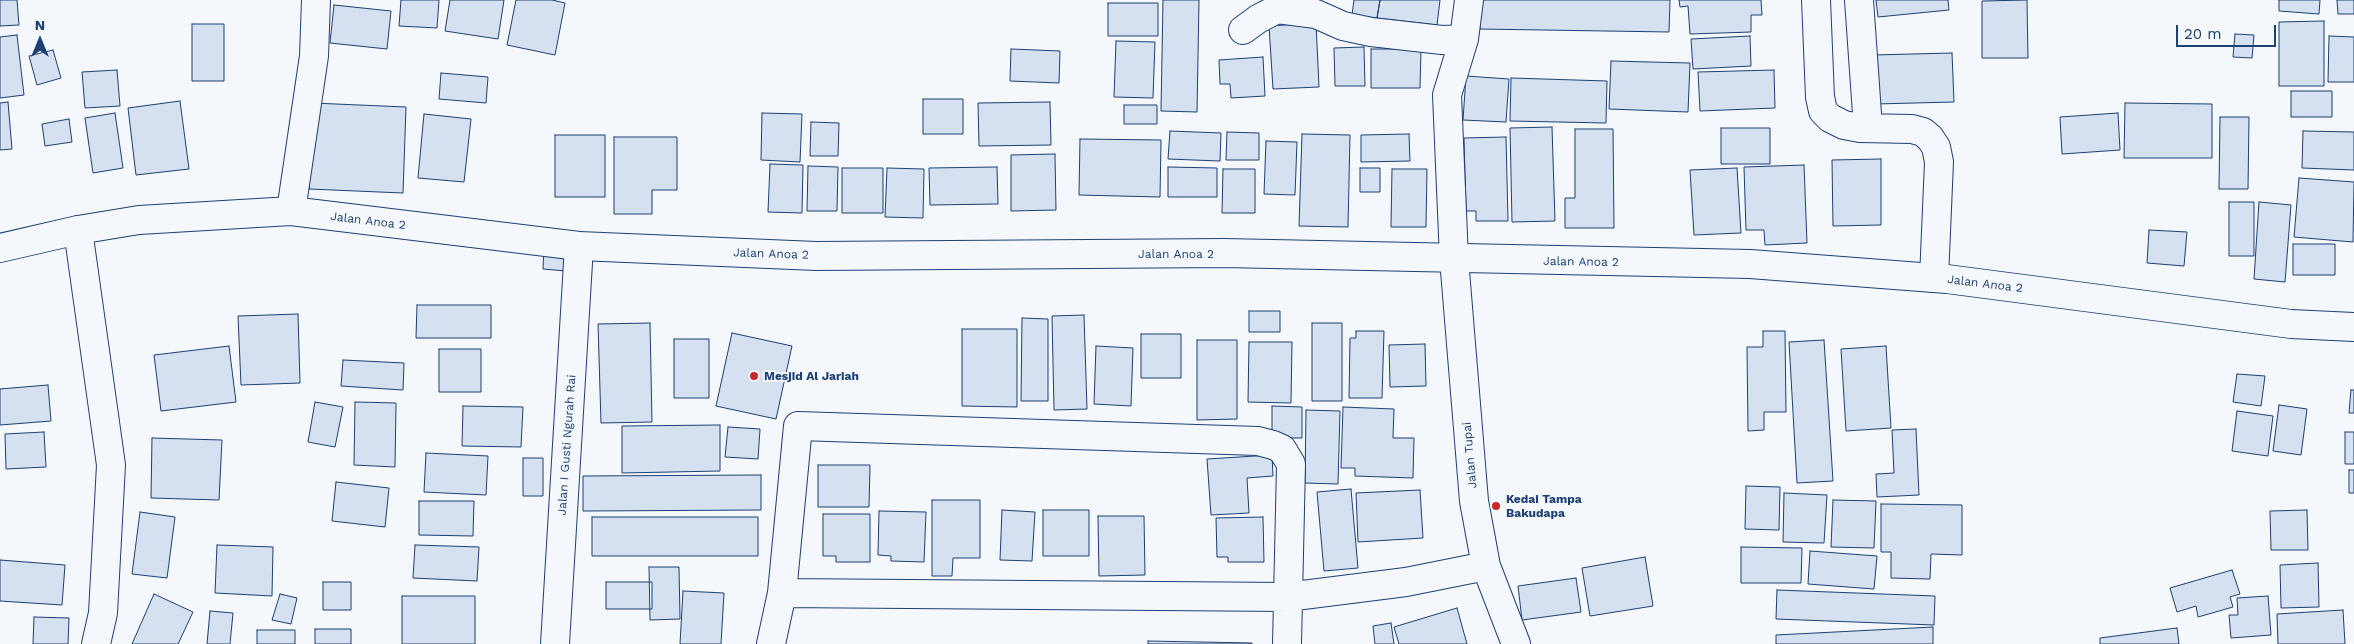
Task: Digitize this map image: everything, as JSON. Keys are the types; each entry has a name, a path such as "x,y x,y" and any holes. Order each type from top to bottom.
{"street":[{"path":"291,211 314,56 316,0"},
{"name":"Jalan Tupai","path":"1469,0 1464,39 1446,95 1454,260 1474,501 1486,566 1516,644"},
{"path":"1816,0 1820,97 1823,111 1830,118 1844,125 1868,128 1912,129 1923,132 1936,146 1939,162 1934,278"},
{"path":"1859,0 1868,128"},
{"path":"1243,30 1277,9 1316,14 1344,26 1371,32 1442,40 1464,39"},
{"name":"Jalan Anoa 2","path":"0,248 78,230 139,220 291,211 579,246 816,256 1224,253 1454,260 1750,264 1934,278 2291,324 2354,328"},
{"path":"78,230 111,465 103,613 96,644"},
{"name":"Jalan I Gusti Ngurah Rai","path":"554,644 579,246"},
{"path":"771,644 782,593 798,426 1258,441 1282,449 1290,464 1287,644"},
{"path":"782,593 1287,597 1406,582 1486,566"}],"building":[{"path":"0,0 17,0 19,25 0,26"},
{"path":"401,0 439,0 437,28 399,26"},
{"path":"450,0 504,0 498,39 445,31"},
{"path":"516,0 552,0 565,3 555,55 507,45"},
{"path":"1163,0 1199,0 1197,112 1161,111"},
{"path":"1354,0 1380,0 1377,18 1352,15"},
{"path":"1380,0 1440,0 1437,25 1377,18"},
{"path":"1480,0 1670,0 1669,32 1480,29"},
{"path":"1679,0 1761,0 1762,15 1751,15 1751,32 1690,34 1688,6 1680,7"},
{"path":"1876,0 1948,0 1949,10 1878,17"},
{"path":"2027,0 2028,58 1982,58 1982,1"},
{"path":"2279,0 2320,0 2319,14 2279,11"},
{"path":"2337,0 2354,0 2354,14 2338,14"},
{"path":"1108,3 1158,3 1158,36 1108,36"},
{"path":"334,5 391,11 387,49 330,43"},
{"path":"2324,21 2324,86 2279,86 2279,22"},
{"path":"1316,23 1319,87 1273,89 1269,26"},
{"path":"192,24 224,24 224,81 192,81"},
{"path":"2235,34 2254,35 2252,58 2233,57"},
{"path":"17,35 24,95 0,98 0,37"},
{"path":"1750,36 1751,66 1693,69 1691,39"},
{"path":"2329,36 2354,37 2354,82 2328,82"},
{"path":"1116,41 1155,42 1153,98 1114,97"},
{"path":"1364,47 1365,86 1335,86 1334,48"},
{"path":"1011,49 1060,51 1059,83 1010,81"},
{"path":"1371,49 1421,49 1420,88 1371,88"},
{"path":"53,50 61,78 37,85 29,56"},
{"path":"1952,53 1954,102 1875,104 1873,55"},
{"path":"1263,57 1265,96 1231,98 1230,84 1220,84 1219,60"},
{"path":"1611,61 1690,63 1688,112 1609,109"},
{"path":"117,70 120,106 85,108 82,72"},
{"path":"1774,70 1775,108 1700,111 1698,72"},
{"path":"441,73 488,77 486,103 439,99"},
{"path":"1466,76 1509,79 1506,122 1463,120"},
{"path":"1511,78 1607,81 1606,123 1510,121"},
{"path":"2291,91 2332,91 2332,117 2291,117"},
{"path":"923,99 963,99 963,134 923,134"},
{"path":"180,101 189,169 136,175 128,108"},
{"path":"8,102 12,149 0,150 0,103"},
{"path":"1050,102 1051,145 979,146 978,103"},
{"path":"312,103 406,107 403,193 309,189"},
{"path":"2125,103 2212,104 2212,158 2124,158"},
{"path":"1124,105 1157,105 1157,124 1124,124"},
{"path":"115,113 123,168 93,173 85,118"},
{"path":"762,113 802,114 800,162 761,160"},
{"path":"2118,113 2120,150 2062,154 2060,117"},
{"path":"424,114 471,119 464,182 418,178"},
{"path":"2220,117 2249,117 2248,189 2219,189"},
{"path":"69,119 72,142 45,146 42,124"},
{"path":"811,122 839,123 838,156 810,156"},
{"path":"1552,127 1555,221 1512,222 1510,128"},
{"path":"1721,128 1770,128 1770,164 1721,164"},
{"path":"1575,129 1613,129 1614,228 1565,228 1565,198 1575,198"},
{"path":"1170,131 1221,133 1220,161 1168,159"},
{"path":"2303,131 2354,132 2354,170 2302,168"},
{"path":"1227,132 1259,133 1259,160 1226,160"},
{"path":"1302,134 1350,135 1348,227 1299,226"},
{"path":"1409,134 1410,161 1361,162 1361,135"},
{"path":"555,135 605,135 605,197 555,197"},
{"path":"614,137 677,137 677,190 652,190 652,214 614,214"},
{"path":"1506,137 1508,221 1476,221 1476,211 1466,211 1464,138"},
{"path":"1080,139 1161,140 1160,197 1079,195"},
{"path":"1266,141 1297,142 1295,195 1264,194"},
{"path":"1055,154 1056,210 1011,211 1011,155"},
{"path":"1881,159 1881,225 1833,226 1832,160"},
{"path":"770,164 803,165 802,213 768,212"},
{"path":"1804,165 1807,243 1765,245 1764,230 1746,230 1744,167"},
{"path":"808,166 838,167 837,211 807,211"},
{"path":"997,167 998,204 930,205 929,168"},
{"path":"1168,167 1217,168 1217,197 1168,197"},
{"path":"842,168 883,168 883,213 842,213"},
{"path":"887,168 924,169 923,218 885,217"},
{"path":"1360,168 1380,168 1380,192 1360,192"},
{"path":"1737,168 1741,233 1694,235 1690,170"},
{"path":"1223,169 1255,169 1255,213 1222,213"},
{"path":"1392,169 1427,169 1426,227 1391,227"},
{"path":"2299,178 2354,182 2353,242 2294,237"},
{"path":"2229,202 2254,202 2254,256 2229,256"},
{"path":"2259,202 2291,205 2285,282 2254,279"},
{"path":"2149,230 2187,232 2184,266 2147,263"},
{"path":"2293,244 2335,244 2335,275 2293,275"},
{"path":"544,246 579,249 577,272 543,269"},
{"path":"417,305 491,305 491,338 416,338"},
{"path":"1249,311 1280,311 1280,332 1249,332"},
{"path":"298,314 300,383 241,385 238,316"},
{"path":"1084,315 1087,409 1054,410 1052,316"},
{"path":"1022,318 1048,319 1048,401 1021,401"},
{"path":"650,323 652,422 601,423 598,324"},
{"path":"1312,323 1342,323 1342,401 1312,401"},
{"path":"962,329 1017,329 1017,407 962,406"},
{"path":"1356,331 1384,331 1382,398 1349,398 1350,338 1356,338"},
{"path":"1763,331 1785,331 1786,412 1764,412 1764,430 1748,431 1747,347 1763,347"},
{"name":"Mesjid Al Jariah","path":"732,333 792,346 776,419 716,406"},
{"path":"1141,334 1181,334 1181,378 1141,378"},
{"path":"674,339 709,339 709,398 674,398"},
{"path":"1197,340 1237,340 1237,419 1197,420"},
{"path":"1824,340 1833,481 1797,483 1789,342"},
{"path":"1249,342 1292,342 1291,403 1248,402"},
{"path":"1425,344 1426,386 1390,387 1389,345"},
{"path":"229,346 236,402 161,411 154,355"},
{"path":"1096,346 1133,348 1131,406 1094,404"},
{"path":"1886,346 1891,428 1846,431 1841,349"},
{"path":"439,349 481,349 481,392 439,392"},
{"path":"343,360 404,363 403,390 341,386"},
{"path":"2237,374 2265,376 2261,406 2233,402"},
{"path":"48,385 51,421 0,425 0,389"},
{"path":"2351,390 2354,390 2354,413 2349,413"},
{"path":"315,402 343,407 335,447 308,442"},
{"path":"355,402 396,403 395,467 354,465"},
{"path":"2279,405 2307,409 2301,455 2273,451"},
{"path":"463,406 523,407 521,447 462,446"},
{"path":"1272,406 1302,407 1302,438 1272,438"},
{"path":"1343,407 1394,409 1393,438 1414,438 1413,478 1355,476 1355,468 1341,468"},
{"path":"1306,410 1340,411 1338,484 1305,483"},
{"path":"2237,411 2273,416 2268,456 2232,451"},
{"path":"720,425 720,471 622,473 622,426"},
{"path":"728,427 760,429 758,459 725,457"},
{"path":"1916,429 1919,495 1877,497 1876,474 1894,473 1892,430"},
{"path":"44,432 46,467 6,469 5,434"},
{"path":"2345,432 2354,432 2354,464 2345,464"},
{"path":"152,438 222,440 219,500 151,498"},
{"path":"426,453 488,456 486,495 424,492"},
{"path":"1272,455 1273,476 1247,478 1249,513 1211,515 1207,459"},
{"path":"523,458 543,458 543,496 523,496"},
{"path":"818,465 870,465 869,507 818,507"},
{"path":"2349,470 2354,470 2354,493 2349,493"},
{"path":"761,475 761,510 583,511 583,476"},
{"path":"336,482 389,488 385,527 332,521"},
{"path":"1746,486 1780,487 1779,530 1745,529"},
{"path":"1351,489 1358,568 1324,571 1317,492"},
{"path":"1420,490 1423,538 1358,542 1356,493"},
{"path":"1784,493 1827,495 1824,543 1783,542"},
{"path":"932,500 980,500 980,558 953,558 952,576 932,576"},
{"path":"1833,500 1876,501 1874,548 1831,547"},
{"path":"419,501 474,501 473,536 419,535"},
{"path":"1881,504 1962,505 1962,555 1931,554 1930,579 1891,578 1891,552 1881,552"},
{"path":"1002,510 1035,512 1032,561 1000,560"},
{"path":"1043,510 1089,510 1089,556 1043,556"},
{"path":"2307,510 2308,550 2271,550 2270,511"},
{"path":"879,511 926,512 924,562 891,561 891,556 878,555"},
{"path":"140,512 175,517 167,578 132,574"},
{"path":"823,514 870,514 870,562 836,562 836,556 823,556"},
{"path":"1098,516 1144,516 1145,575 1099,576"},
{"path":"592,517 758,517 758,556 592,556"},
{"path":"1263,517 1264,562 1228,562 1228,557 1217,557 1216,518"},
{"path":"217,545 273,547 272,596 215,593"},
{"path":"415,545 479,547 477,581 413,578"},
{"path":"1741,547 1802,548 1801,583 1741,583"},
{"path":"1810,551 1877,556 1874,589 1808,584"},
{"path":"1645,557 1653,606 1590,616 1582,568"},
{"path":"0,560 65,565 62,605 0,601"},
{"path":"2318,563 2319,607 2281,608 2280,565"},
{"path":"649,567 679,567 680,619 650,620"},
{"path":"2232,570 2240,594 2230,597 2233,607 2198,617 2196,606 2177,612 2170,588"},
{"path":"1576,578 1581,612 1522,620 1518,586"},
{"path":"323,582 351,582 351,610 323,610"},
{"path":"606,582 652,582 652,609 606,609"},
{"path":"1777,590 1935,596 1934,625 1776,619"},
{"path":"683,591 724,593 721,644 680,644"},
{"path":"154,594 193,612 178,644 132,644"},
{"path":"280,594 297,598 291,624 272,620"},
{"path":"402,596 475,596 475,644 402,644"},
{"path":"2268,596 2271,635 2231,638 2229,615 2238,615 2237,598"},
{"path":"1457,608 1467,644 1399,644 1394,627"},
{"path":"2343,610 2345,644 2278,644 2277,614"},
{"path":"210,611 233,613 230,644 207,644"},
{"path":"34,617 69,618 68,644 33,644"},
{"path":"1391,623 1394,644 1375,644 1373,626"},
{"path":"1933,627 1933,644 1776,644 1776,635"},
{"path":"2177,628 2179,644 2100,644 2100,638"},
{"path":"315,629 351,629 351,644 315,644"},
{"path":"257,630 295,630 295,644 257,644"},
{"path":"1148,641 1252,643 1252,644 1148,644"}],"place":[{"name":"Mesjid Al Jariah","path":"754,376"},
{"name":"Kedai Tampa Bakudapa","path":"1496,506"}]}
